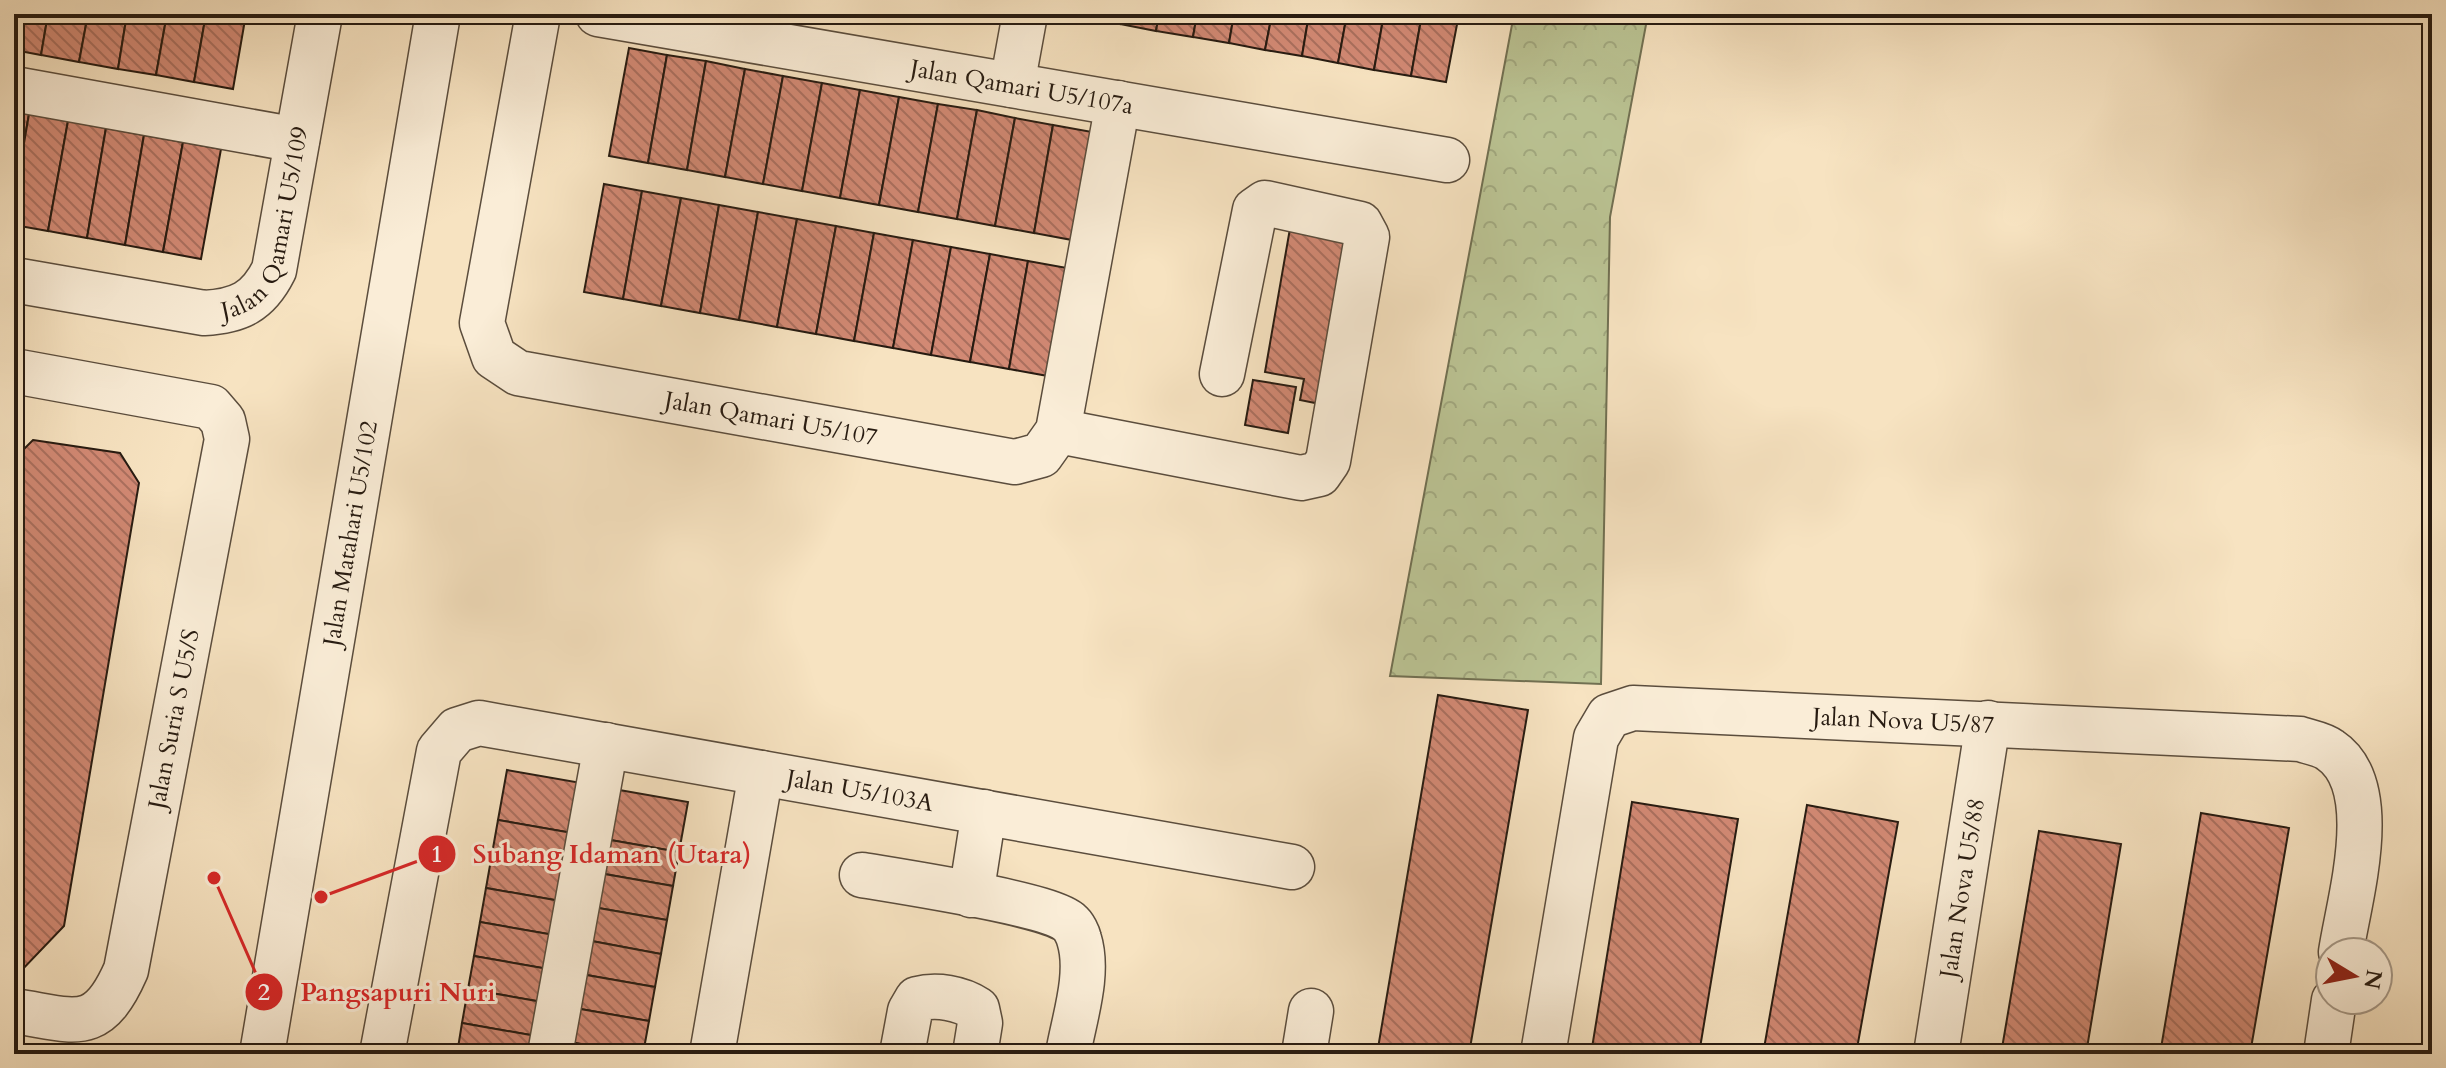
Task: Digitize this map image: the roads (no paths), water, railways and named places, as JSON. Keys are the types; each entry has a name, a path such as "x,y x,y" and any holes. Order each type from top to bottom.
{"street":[{"name":"Jalan Qamari U5/109","path":"14,280 204,313 228,312 249,304 264,289 274,270 320,14"},
{"name":"Jalan Matahari U5/102","path":"262,1054 438,14"},
{"name":"Jalan Qamari U5/107","path":"538,14 482,323 494,357 518,373 1015,462 1041,455 1058,431"},
{"name":"Jalan Qamari U5/107a","path":"598,14 1447,160"},
{"path":"1012,85 1025,14"},
{"path":"14,89 297,140"},
{"path":"1118,103 1058,431 1301,478 1319,474 1328,461 1367,237 1360,224 1265,203 1255,210 1222,374"},
{"name":"Jalan Suria S U5/S","path":"14,371 211,407 223,421 227,439 126,970 102,1012 81,1021 14,1011"},
{"name":"Jalan Nova U5/87","path":"1543,1054 1596,738 1609,716 1633,708 2300,739 2330,750 2351,777 2360,801 2343,936"},
{"name":"Jalan U5/103A","path":"382,1054 439,751 457,730 479,723 1292,867"},
{"name":"Jalan Nova U5/88","path":"1936,1054 1988,723"},
{"path":"550,1054 606,745"},
{"path":"712,1054 761,773"},
{"path":"971,895 984,812"},
{"path":"862,875 971,895 1056,915 1070,923 1079,938 1083,969 1068,1054"},
{"path":"902,1054 910,1011 917,999 930,996 965,1002 977,1009 980,1023 975,1054"},
{"path":"1304,1054 1311,1011"},
{"path":"2326,1054 2332,1016"}],"place":[{"name":"Pangsapuri Nuri","path":"214,878"},
{"name":"Subang Idaman (Utara)","path":"321,897"}]}
